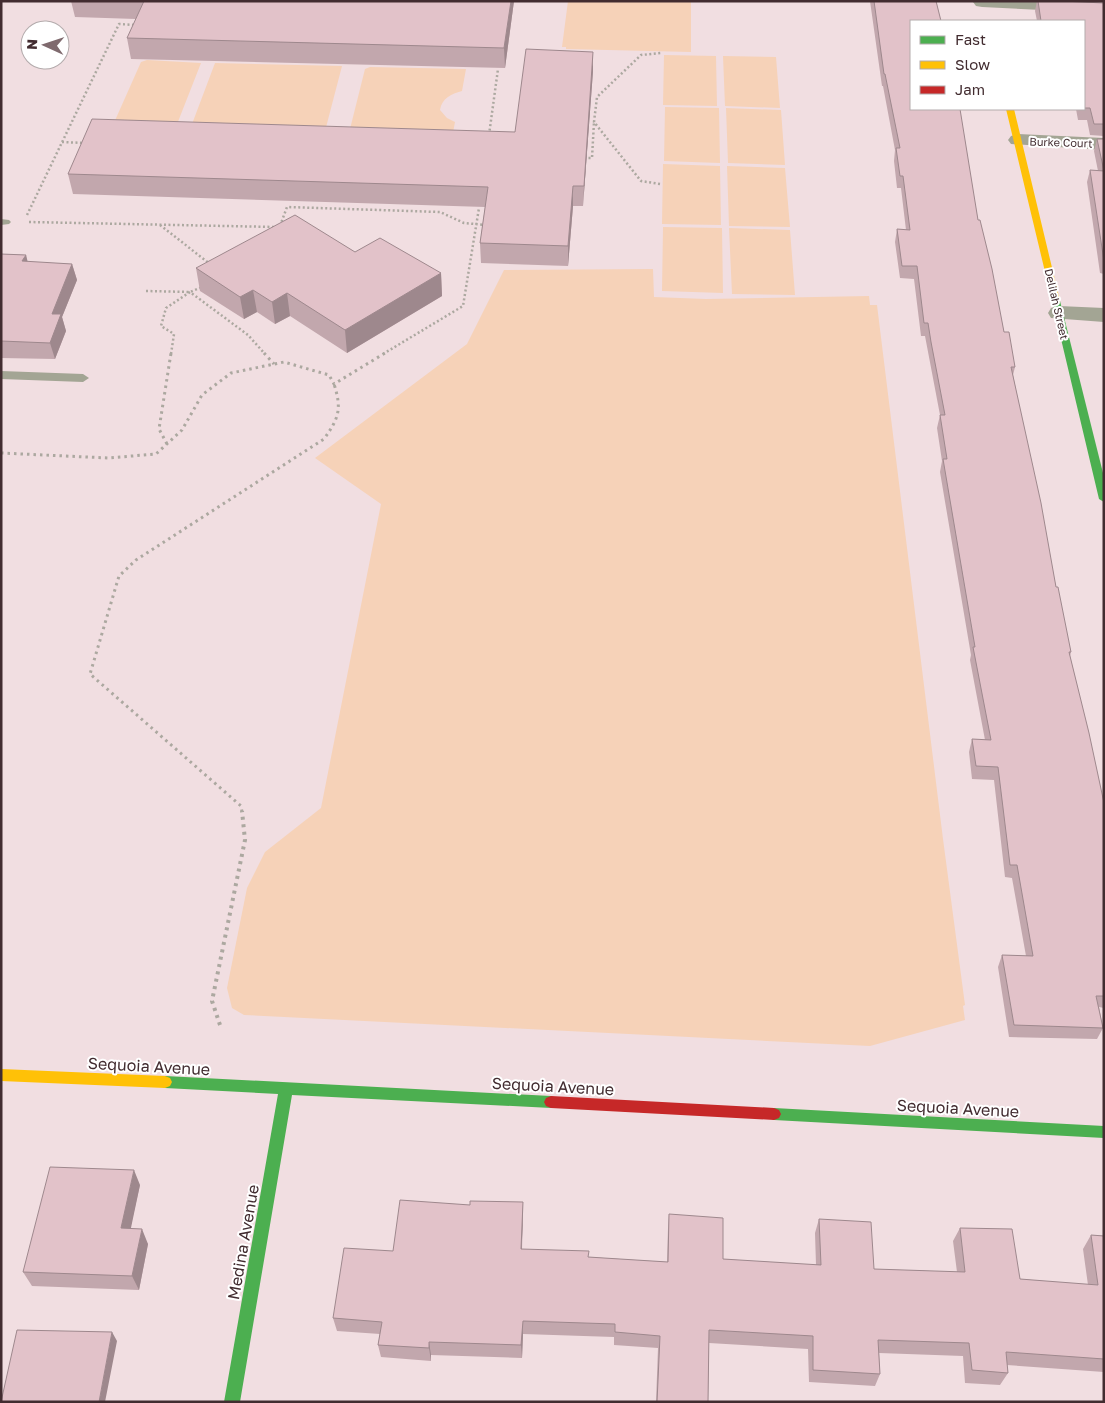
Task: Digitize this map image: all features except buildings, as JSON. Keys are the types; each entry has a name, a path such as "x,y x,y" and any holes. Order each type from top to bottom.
{"street":[{"path":"987,20 982,2 1104,8"},
{"name":"Delilah Street","path":"1010,110 1104,499"},
{"name":"Burke Court","path":"1018,140 1104,144"},
{"path":"1059,313 1104,315"},
{"name":"Sequoia Avenue","path":"1,1075 286,1088 1104,1132"},
{"name":"Medina Avenue","path":"232,1402 286,1088"}],"lane":[{"path":"1,375 83,378"}],"path":[{"path":"137,25 119,24 24,221 279,228"},
{"path":"583,158 592,158 597,97 640,55 661,53"},
{"path":"489,138 498,69"},
{"path":"594,122 641,182 660,184"},
{"path":"62,142 86,143"},
{"path":"273,234 279,228 287,207 440,212 464,223 493,225"},
{"path":"334,384 463,306 479,208"},
{"path":"159,225 211,265"},
{"path":"167,444 159,429 174,334 161,326 166,308 190,292 208,284"},
{"path":"146,291 190,292 248,335 275,364"},
{"path":"1,453 108,458 156,454 182,430 202,394 231,372 284,362 329,374 334,384 340,402 339,418 324,440 136,560 119,576 90,674 241,806 245,840 212,1001 220,1025"}],"shaded area":[{"path":"568,1 691,1 691,52 566,49 566,47 562,47"},
{"path":"664,55 716,56 717,106 663,105"},
{"path":"723,56 776,57 780,108 725,106"},
{"path":"147,60 201,63 172,137 109,134 141,62"},
{"path":"215,63 342,66 324,135 186,140"},
{"path":"370,67 466,69 462,91 448,97 443,102 440,110 447,118 455,122 450,148 347,141 365,69"},
{"path":"665,107 719,108 720,163 664,161"},
{"path":"726,108 781,110 785,165 728,163"},
{"path":"663,164 720,166 721,225 662,224"},
{"path":"727,166 785,168 790,227 729,226"},
{"path":"663,227 722,228 723,293 662,291"},
{"path":"729,228 790,230 795,295 732,294"},
{"path":"653,269 654,297 706,299 869,296 870,305 877,305 965,1005 963,1006 965,1020 870,1046 244,1015 232,1008 227,988 247,888 265,852 321,808 381,504 315,458 467,344 504,270"}],"traffic: fast":[{"path":"1056,301 1104,499"},
{"path":"165,1082 551,1102"},
{"path":"232,1402 286,1088"},
{"path":"774,1114 1104,1132"}],"traffic: slow":[{"path":"1010,110 1056,301"},
{"path":"1,1075 165,1082"}],"traffic: jam":[{"path":"551,1102 774,1114"}]}
